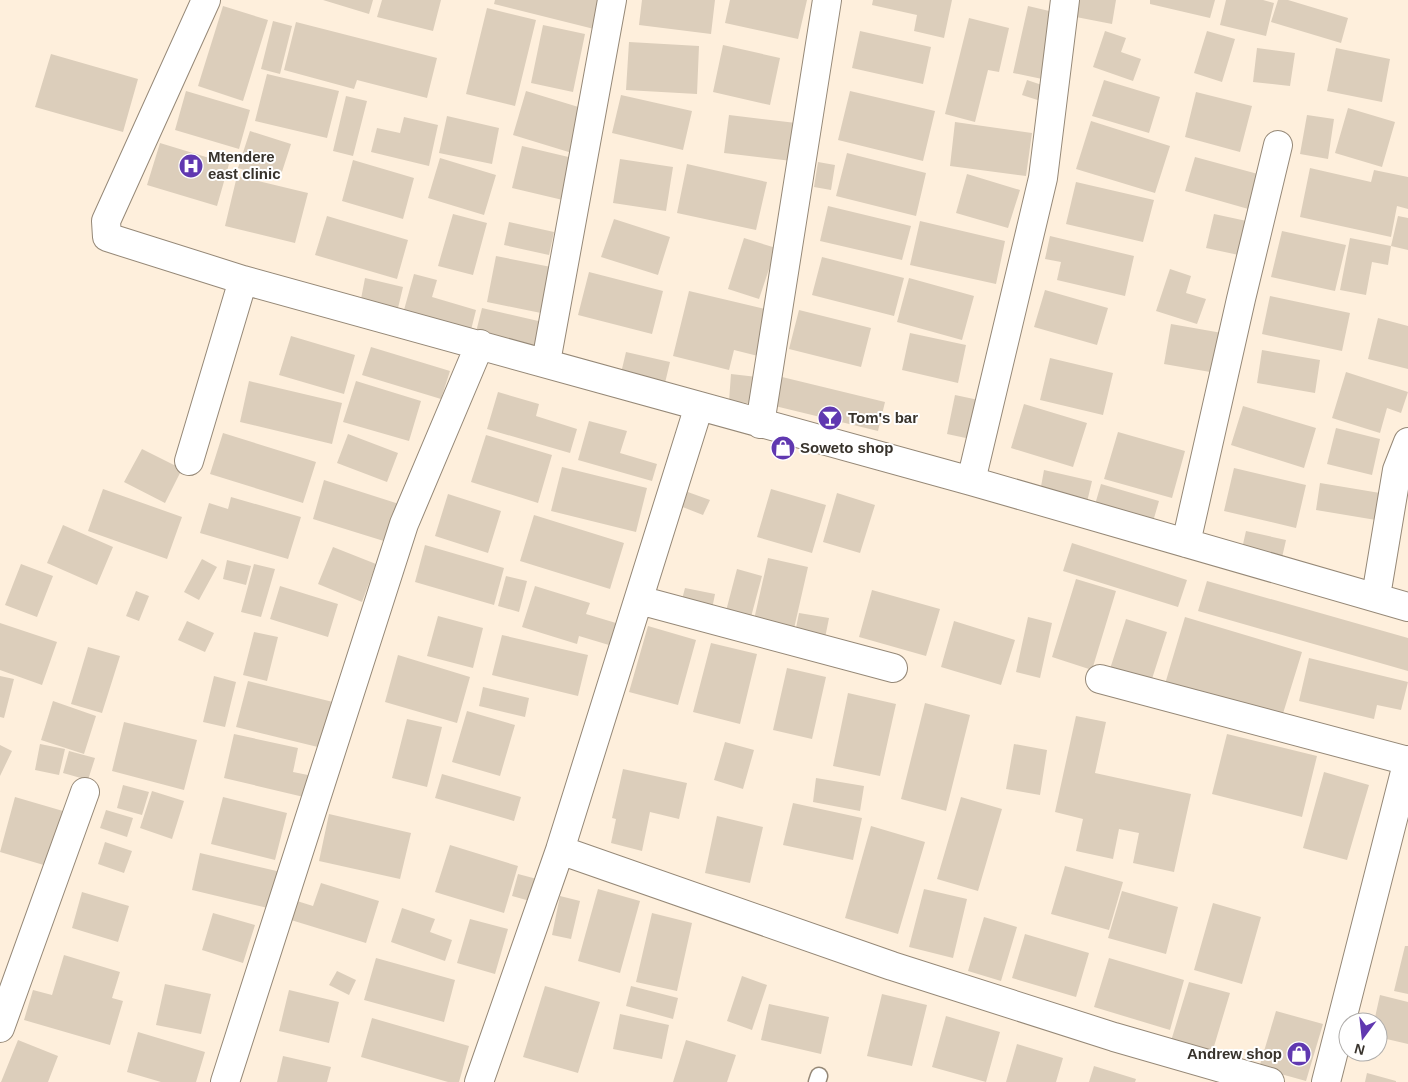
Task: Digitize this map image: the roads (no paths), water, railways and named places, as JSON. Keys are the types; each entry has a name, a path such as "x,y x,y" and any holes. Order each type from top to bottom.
{"street":[{"path":"206,0 106,221 107,237 244,280 971,481 1376,596 1408,607"},
{"path":"546,362 612,0"},
{"path":"760,424 827,0"},
{"path":"971,481 1043,178 1065,0"},
{"path":"1186,543 1278,145"},
{"path":"189,461 244,280"},
{"path":"225,1082 404,524 480,344"},
{"path":"479,1082 560,850 593,739 639,600 699,406"},
{"path":"1376,596 1397,470 1408,442"},
{"path":"639,600 893,668"},
{"path":"1100,679 1408,760 1326,1082"},
{"path":"0,1028 85,792"},
{"path":"560,850 892,966 1114,1036 1270,1082"}],"place":[{"name":"Mtendere east clinic","path":"191,166"},
{"name":"Tom's bar","path":"830,418"},
{"name":"Soweto shop","path":"783,448"},
{"name":"Andrew shop","path":"1299,1054"}]}
